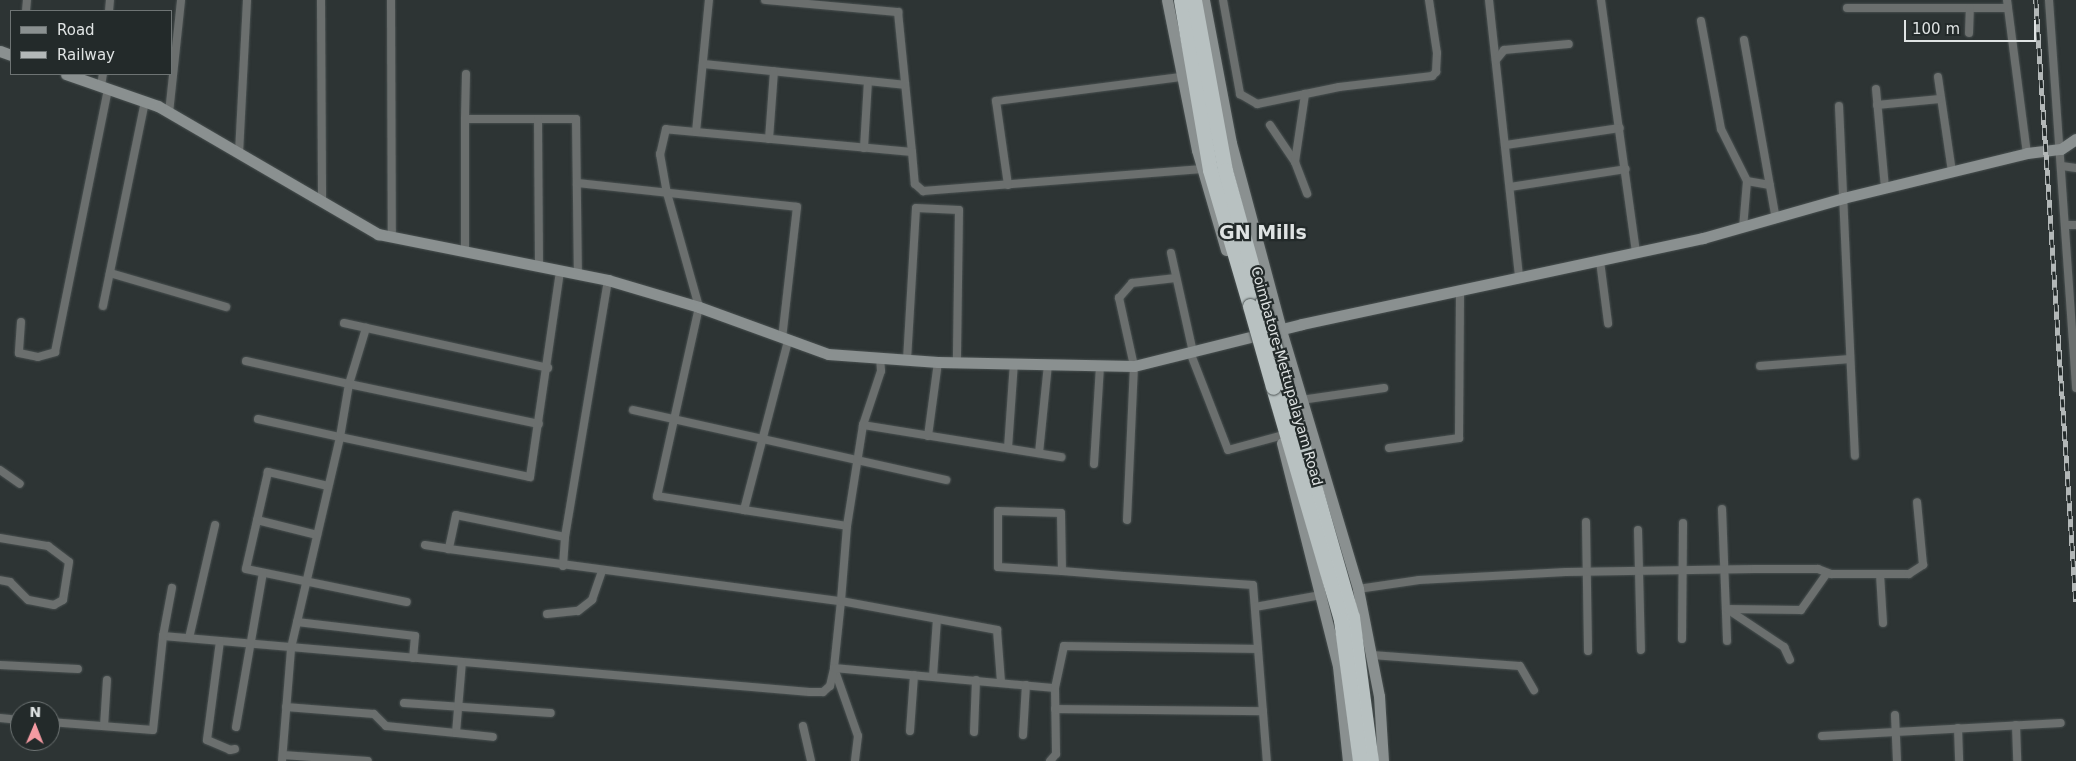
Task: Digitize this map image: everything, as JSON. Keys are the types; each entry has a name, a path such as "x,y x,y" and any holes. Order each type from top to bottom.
{"highway":[{"path":"1181,0 1202,90 1365,694 1371,761"},
{"path":"1194,0 1202,90"},
{"path":"1346,619 1360,761"}],"main road":[{"path":"1167,0 1202,169 1253,337 1321,594 1338,666 1348,761"},
{"path":"1204,0 1231,142 1281,330 1358,588 1372,655 1383,761"},
{"path":"69,75 169,112 378,234 608,280 699,307 828,354 938,362 1134,366 1281,330 1600,261 1742,228 1843,198 2027,153 2061,149 2076,139"}],"street":[{"path":"169,112 181,0"},
{"path":"239,153 247,0"},
{"path":"322,0 322,201"},
{"path":"390,0 392,237"},
{"path":"696,132 709,0"},
{"path":"765,0 898,12 915,184 923,191 1202,169"},
{"path":"1224,0 1240,94 1257,104 1305,94 1432,76 1436,72 1437,53 1429,0"},
{"path":"1489,0 1519,277"},
{"path":"1601,0 1626,169 1636,253"},
{"path":"2049,0 2061,149 2076,386"},
{"path":"1847,8 1970,8 2007,4 2027,153"},
{"path":"1969,33 1970,8"},
{"path":"1701,21 1721,129 1747,181 1742,228"},
{"path":"1744,40 1776,219"},
{"path":"1496,60 1504,50 1570,44"},
{"path":"703,64 905,85"},
{"path":"769,139 774,71"},
{"path":"465,251 466,74"},
{"path":"21,322 19,352 38,357 55,352 105,88 103,75"},
{"path":"1008,185 996,101 1182,77"},
{"path":"1938,77 1952,172"},
{"path":"864,148 868,81"},
{"path":"1876,89 1885,188"},
{"path":"1295,162 1305,94"},
{"path":"1877,105 1940,99"},
{"path":"103,306 145,102"},
{"path":"1839,106 1855,456"},
{"path":"465,119 576,119 578,274"},
{"path":"538,119 539,266"},
{"path":"1270,125 1295,162 1308,194"},
{"path":"1506,145 1620,128"},
{"path":"847,526 657,496 699,307 667,193 660,154 666,130 912,152"},
{"path":"2062,166 2076,168"},
{"path":"1510,187 1626,169"},
{"path":"1747,181 1770,185"},
{"path":"577,183 797,207 785,339 744,510"},
{"path":"641,185 667,193"},
{"path":"907,360 916,208 959,210 957,362"},
{"path":"2066,225 2076,225"},
{"path":"1171,253 1192,352 1228,450 1280,436"},
{"path":"1600,261 1608,323"},
{"path":"258,418 530,477 548,368 560,271"},
{"path":"110,273 226,307"},
{"path":"1127,520 1134,366 1119,298 1132,283 1176,278"},
{"path":"563,566 565,537 608,280"},
{"path":"1389,448 1459,438 1460,290"},
{"path":"344,323 548,368"},
{"path":"366,328 349,384 340,437 291,648 282,758 368,761"},
{"path":"163,636 823,692 830,686 834,668 847,526 860,460 863,425 881,371 880,358"},
{"path":"1760,366 1850,359"},
{"path":"246,361 539,424"},
{"path":"928,436 938,362"},
{"path":"1008,448 1014,364"},
{"path":"1039,453 1048,364"},
{"path":"1094,464 1100,366"},
{"path":"1301,400 1384,388"},
{"path":"633,410 762,441 860,460 946,480"},
{"path":"863,425 1061,457"},
{"path":"0,470 20,484"},
{"path":"328,486 268,472 246,569 407,602"},
{"path":"1358,588 1419,580 1586,572 1818,569 1827,573 1909,574 1923,565 1917,502"},
{"path":"1722,509 1728,641"},
{"path":"1062,571 1061,513 998,511 998,567 1253,585 1266,761"},
{"path":"449,550 456,515 565,537"},
{"path":"257,520 317,535"},
{"path":"1586,522 1588,651"},
{"path":"1682,639 1683,523"},
{"path":"189,638 215,525"},
{"path":"1638,530 1641,650"},
{"path":"0,538 48,546 69,562 63,600 54,606 28,600 10,582 0,580"},
{"path":"425,545 563,566 841,601 997,630 1001,682"},
{"path":"547,614 578,611 592,600 602,571"},
{"path":"236,727 262,572"},
{"path":"1727,609 1801,610 1827,573"},
{"path":"1880,574 1883,623"},
{"path":"60,723 154,730 163,636 172,588"},
{"path":"1255,607 1321,594"},
{"path":"1727,609 1784,646 1790,660"},
{"path":"933,676 936,619"},
{"path":"297,622 415,636 413,658"},
{"path":"220,641 207,740 230,750 235,749"},
{"path":"1050,761 1056,754 1055,688 1064,646 1258,649"},
{"path":"1372,655 1520,666 1534,690"},
{"path":"456,734 462,662"},
{"path":"0,665 78,669"},
{"path":"834,668 1055,688"},
{"path":"834,668 858,736 855,761"},
{"path":"910,731 914,675"},
{"path":"104,726 107,680"},
{"path":"974,732 976,680"},
{"path":"1023,735 1026,685"},
{"path":"404,703 551,713"},
{"path":"286,707 374,714 386,726 493,737"},
{"path":"1055,709 1263,710"},
{"path":"1895,715 1896,761"},
{"path":"1822,736 2061,723"},
{"path":"2016,725 2017,761"},
{"path":"803,726 811,761"},
{"path":"1958,728 1959,761"}],"railway":[{"path":"2036,0 2076,602"}],"district":[{"name":"GN Mills","path":"1263,233"}]}
